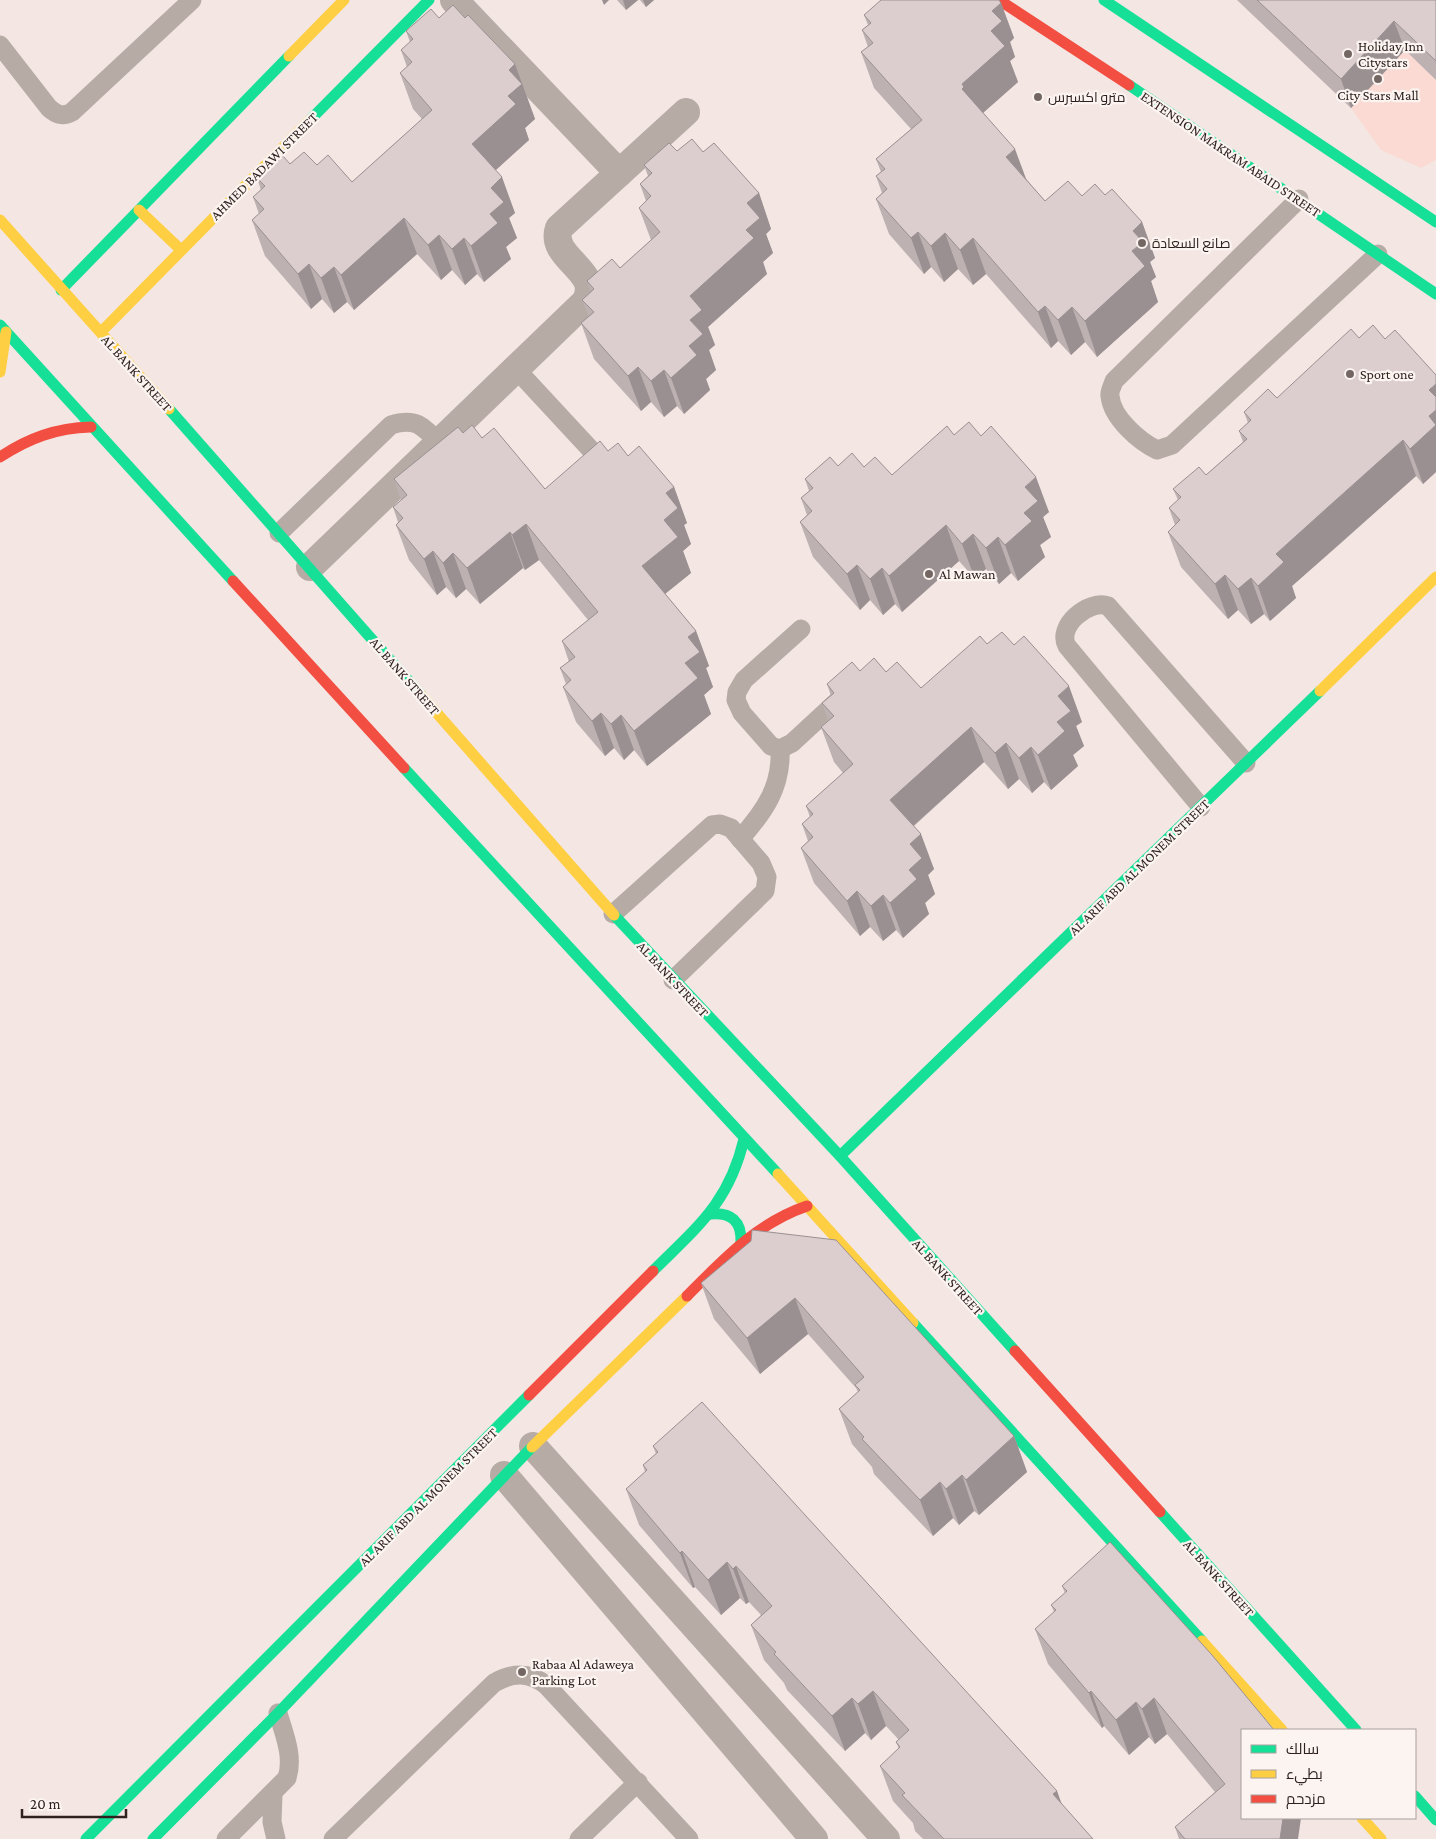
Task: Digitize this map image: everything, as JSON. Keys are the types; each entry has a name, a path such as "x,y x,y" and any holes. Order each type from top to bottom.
{"street":[{"path":"61,290 344,0"},
{"name":"AHMED BADAWI STREET","path":"100,332 429,0"},
{"path":"454,0 619,173"},
{"name":"EXTENSION MAKRAM ABAID STREET","path":"1000,0 1436,294"},
{"path":"1104,0 1436,222"},
{"path":"310,567 585,302 589,295 589,282 562,250 557,235 564,222 686,112"},
{"path":"139,210 181,250"},
{"name":"AL BANK STREET","path":"0,220 310,567 613,914 840,1156 1355,1729"},
{"path":"0,372 3,328"},
{"path":"3,328 91,427 744,1140 807,1206 1281,1729"},
{"path":"0,457 17,444 38,434 55,429 91,427"},
{"name":"AL ARIF ABD AL MONEM STREET","path":"840,1156 1202,807 1436,577"},
{"name":"AL ARIF ABD AL MONEM STREET","path":"86,1839 710,1214 727,1192 738,1166 744,1140"},
{"path":"153,1839 278,1713 532,1446 741,1243 760,1226 783,1214 807,1206"},
{"path":"710,1214 721,1212 731,1215 740,1223 741,1243"},
{"path":"532,1446 886,1839"},
{"path":"504,1475 814,1839"},
{"path":"1416,1797 1436,1818"},
{"path":"1363,1819 1381,1839"}],"lane":[{"path":"0,46 50,108 59,115 66,115 72,112 192,0"},
{"path":"1299,200 1114,381 1109,395 1114,411 1145,444 1157,450 1172,444 1378,254"},
{"path":"516,370 605,465"},
{"path":"279,533 392,425 404,421 417,424 427,430 439,443"},
{"path":"1202,807 1067,646 1064,637 1066,628 1088,607 1098,604 1108,606 1246,763"},
{"path":"801,629 744,680 737,692 738,707 771,746 780,749 792,744 854,686"},
{"path":"740,839 770,801 778,782 781,764 780,749"},
{"path":"613,914 712,825 726,825 740,839 765,870 767,885 765,891 673,980"},
{"path":"333,1839 494,1683 515,1675 527,1675 538,1679 547,1686 689,1839"},
{"path":"226,1839 287,1778 290,1767 278,1713"},
{"path":"579,1839 638,1782"},
{"path":"273,1794 272,1822 276,1839"}],"shaded area":[{"name":"City Stars Mall","path":"1237,0 1436,0 1436,160 1421,168 1381,150 1351,108"}],"building":[{"path":"881,0 999,0 1001,3 992,11 1002,21 991,31 1005,46 962,84 964,87 962,89 1015,149 1006,157 1045,201 1068,181 1082,196 1095,184 1105,195 1112,189 1142,222 1133,231 1143,242 1132,251 1145,266 1085,321 1072,307 1058,320 1045,306 1038,312 973,238 960,250 945,233 931,246 918,232 911,238 876,199 887,189 876,176 885,169 876,159 922,120 861,52 873,43 862,30 871,23 864,15"},
{"name":"Holiday Inn Citystars","path":"1257,0 1436,0 1436,61 1394,21 1341,79"},
{"path":"453,5 465,18 468,15 515,64 509,70 522,84 508,96 516,104 472,144 502,177 491,188 504,202 490,214 498,223 471,246 464,238 452,249 439,235 428,245 404,218 341,275 334,267 321,278 309,264 298,274 252,220 264,209 253,197 265,186 257,178 283,156 290,164 304,152 317,165 328,155 352,182 432,110 400,73 412,62 401,50 413,39 406,31 431,9 439,18"},
{"path":"692,139 703,152 714,143 759,193 747,203 760,218 746,230 754,238 690,296 702,310 690,320 703,334 689,346 697,355 671,378 664,370 651,381 638,367 628,376 581,323 594,312 582,300 594,289 587,281 612,259 620,268 660,232 639,208 651,196 640,184 652,173 644,165 669,143 677,151"},
{"path":"1373,325 1385,339 1395,330 1436,375 1436,384 1429,390 1436,397 1436,410 1429,416 1436,425 1410,449 1403,440 1276,554 1284,562 1258,586 1251,578 1238,589 1225,575 1215,584 1168,532 1180,520 1169,508 1181,497 1173,489 1199,467 1206,475 1247,439 1239,431 1251,420 1244,412 1268,389 1277,398 1351,329 1359,338"},
{"path":"969,422 981,436 991,426 1036,477 1025,487 1038,501 1024,513 1032,521 1005,545 998,537 986,548 973,534 962,544 946,525 889,576 882,568 870,579 857,565 847,574 800,522 812,511 801,498 813,488 805,479 830,457 838,466 852,453 864,467 875,457 892,475 947,426 954,435"},
{"path":"472,425 482,438 494,428 545,489 600,441 608,451 618,443 628,456 639,446 674,487 666,493 678,508 664,520 678,537 642,566 696,631 688,637 700,652 685,663 698,678 634,731 621,715 611,724 601,713 592,721 563,687 571,680 560,668 575,657 562,641 598,612 526,524 512,535 510,532 467,568 453,553 443,563 433,551 424,559 396,525 403,518 393,507 407,495 394,479 458,427 463,433"},
{"path":"1002,632 1014,645 1024,636 1069,686 1058,696 1071,711 1057,722 1065,731 1038,755 1031,747 1019,758 1006,743 995,753 971,727 890,800 921,834 910,844 922,858 909,870 917,879 890,903 883,895 871,906 857,891 847,901 801,848 813,837 802,824 813,814 806,806 853,764 821,727 834,716 822,703 834,693 827,684 852,662 860,671 874,658 886,672 897,662 921,688 980,636 987,644"},
{"path":"752,1230 836,1240 1014,1436 966,1480 962,1475 946,1489 940,1482 920,1500 862,1439 864,1437 839,1409 860,1390 855,1385 864,1377 795,1298 747,1338 701,1283 751,1241"},
{"path":"702,1402 1057,1791 1053,1794 1093,1839 944,1839 902,1795 905,1793 880,1766 900,1747 896,1742 909,1730 873,1691 858,1704 852,1698 832,1716 774,1654 776,1652 751,1625 772,1606 736,1566 733,1569 727,1562 708,1580 682,1551 680,1553 626,1489 647,1470 643,1465 658,1452 653,1446"},
{"path":"1110,1542 1212,1655 1273,1729 1241,1729 1241,1819 1283,1819 1280,1839 1185,1839 1175,1827 1225,1784 1154,1698 1142,1709 1136,1702 1116,1720 1091,1691 1089,1693 1035,1629 1056,1610 1051,1605 1067,1591 1062,1586"}],"traffic: fast":[{"path":"310,120 429,0"},
{"path":"1104,0 1436,222"},
{"path":"61,290 289,56"},
{"path":"1129,85 1436,294"},
{"path":"0,325 233,581"},
{"path":"169,409 421,695"},
{"path":"840,1156 1320,691"},
{"path":"404,768 778,1174"},
{"path":"614,915 840,1156 1015,1351"},
{"path":"653,1271 697,1227 720,1197 738,1161 744,1139"},
{"path":"710,1214 729,1216 734,1220 740,1229 741,1243"},
{"path":"913,1323 1202,1641"},
{"path":"86,1839 529,1395"},
{"path":"153,1839 278,1713 532,1447"},
{"path":"1160,1512 1355,1729"},
{"path":"1416,1797 1436,1820"}],"traffic: slow":[{"path":"289,56 344,0"},
{"path":"101,332 310,120"},
{"path":"139,210 181,250"},
{"path":"0,220 169,409"},
{"path":"0,372 6,332"},
{"path":"1320,691 1436,577"},
{"path":"421,695 614,915"},
{"path":"778,1174 913,1323"},
{"path":"532,1447 687,1296"},
{"path":"1202,1641 1281,1729"},
{"path":"1363,1819 1381,1839"}],"traffic: jam":[{"path":"999,0 1129,85"},
{"path":"0,457 22,444 43,435 66,429 91,427"},
{"path":"233,581 404,768"},
{"path":"687,1296 728,1256 757,1232 789,1213 807,1206"},
{"path":"529,1395 653,1271"},
{"path":"1015,1351 1160,1512"}],"place":[{"name":"Holiday Inn Citystars","path":"1348,54"},
{"name":"City Stars Mall","path":"1378,79"},
{"name":"مترو اكسبرس","path":"1038,97"},
{"name":"صانع السعادة","path":"1142,243"},
{"name":"Sport one","path":"1350,374"},
{"name":"Al Mawan","path":"929,574"},
{"name":"Rabaa Al Adaweya Parking Lot","path":"522,1672"}]}
